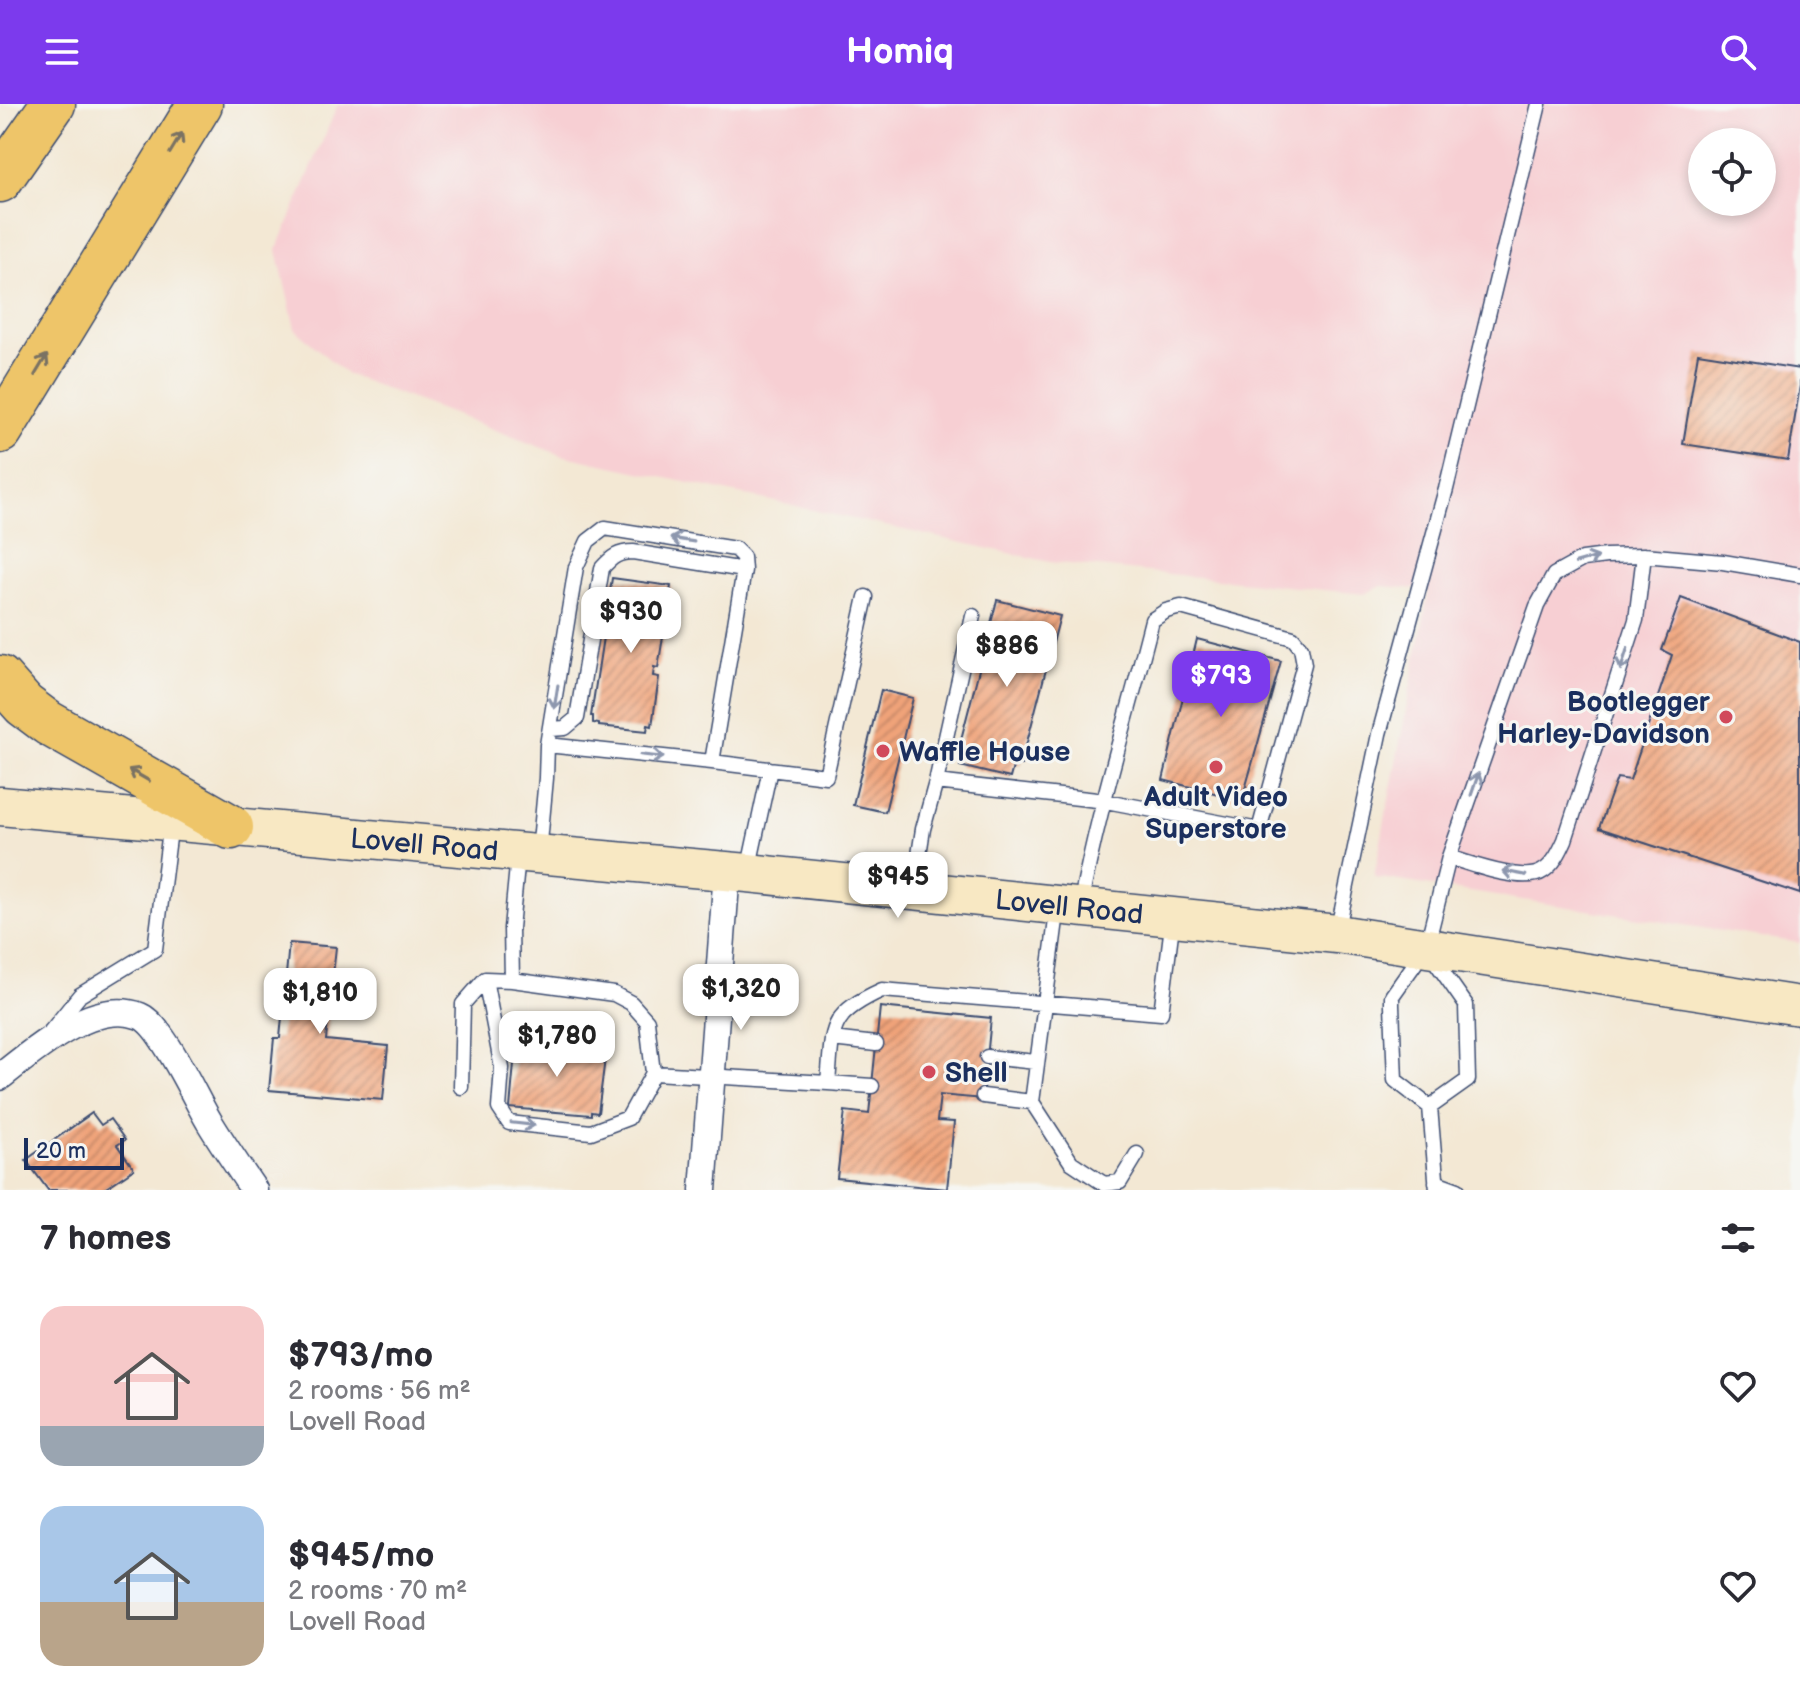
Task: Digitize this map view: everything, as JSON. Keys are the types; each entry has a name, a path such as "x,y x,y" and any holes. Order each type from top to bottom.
{"highway":[{"path":"0,180 53,104"},
{"path":"0,431 200,104"},
{"path":"0,678 24,705 48,723 231,827"}],"main road":[{"name":"Lovell Road","path":"0,806 738,872 1337,934 1800,1006"}],"street":[{"path":"703,1190 713,1075 738,872"},
{"path":"0,1077 40,1046 89,1018 117,1012 143,1017 170,1049 209,1121 254,1190"}],"lane":[{"path":"1337,934 1379,734 1446,489 1539,104"},
{"path":"512,980 511,928 546,778 547,745 576,567 588,541 605,528 735,549 743,557 744,570 712,762"},
{"path":"551,729 565,728 577,718 602,568 611,557 621,552 633,552 744,570"},
{"path":"1449,857 1525,876 1542,873 1554,860 1565,840 1629,642 1640,598 1644,555"},
{"path":"1458,1190 1436,1186 1430,1107 1395,1080 1392,996 1426,948 1449,857 1537,606 1554,575 1583,559 1644,555 1723,562 1800,575"},
{"path":"547,745 826,776 866,597"},
{"path":"936,782 1106,801 1259,830 1304,664 1301,648 1293,638 1181,607 1166,611 1152,620 1106,801 1069,906 1043,1004 1032,1102 1071,1162 1104,1184 1120,1182 1137,1154"},
{"path":"913,890 923,829 973,616"},
{"path":"738,872 770,769"},
{"path":"40,1046 80,995 155,949 171,822"},
{"path":"828,1083 836,1022 858,1001 882,990 1161,1013 1173,917"},
{"path":"1426,948 1466,1005 1468,1080 1430,1107"},
{"path":"485,979 614,994 631,1003 647,1021 653,1073 628,1118 591,1132 509,1123 499,1108 502,1068 485,979"},
{"path":"461,1087 463,1004 485,979"},
{"path":"832,1039 876,1044"},
{"path":"987,1057 1036,1062"},
{"path":"653,1073 872,1086"},
{"path":"983,1096 1032,1102"}],"shaded area":[{"path":"338,104 1800,104 1800,943 1374,877 1429,590 1382,586 1364,594 1050,562 561,455 346,374 295,329 277,250"}],"building":[{"path":"1698,353 1800,369 1788,460 1683,444"},
{"path":"612,578 671,586 658,668 654,667 653,676 659,677 652,726 648,725 647,731 599,726 593,723 591,716"},
{"name":"Bootlegger Harley-Davidson","path":"1681,598 1800,642 1800,894 1599,828 1617,778 1630,780 1672,655 1662,650"},
{"path":"997,600 1060,616 1021,765 1014,763 1010,778 960,766 963,752 958,751"},
{"path":"1197,639 1281,661 1242,800 1163,780"},
{"name":"Waffle House","path":"881,690 913,698 885,812 853,805"},
{"path":"289,943 336,947 326,1040 388,1046 383,1100 269,1090 274,1038 280,1038"},
{"name":"Shell","path":"880,1007 991,1018 983,1099 940,1095 937,1121 954,1122 947,1189 837,1178 845,1111 869,1114"},
{"path":"516,1041 606,1051 598,1113 510,1108"},
{"path":"92,1113 101,1125 110,1119 125,1140 117,1145 134,1169 103,1190 48,1190 26,1160"}],"place":[{"name":"Bootlegger Harley-Davidson","path":"1726,717"},
{"name":"Waffle House","path":"883,751"},
{"name":"Adult Video Superstore","path":"1216,767"},
{"name":"Shell","path":"929,1072"}]}
